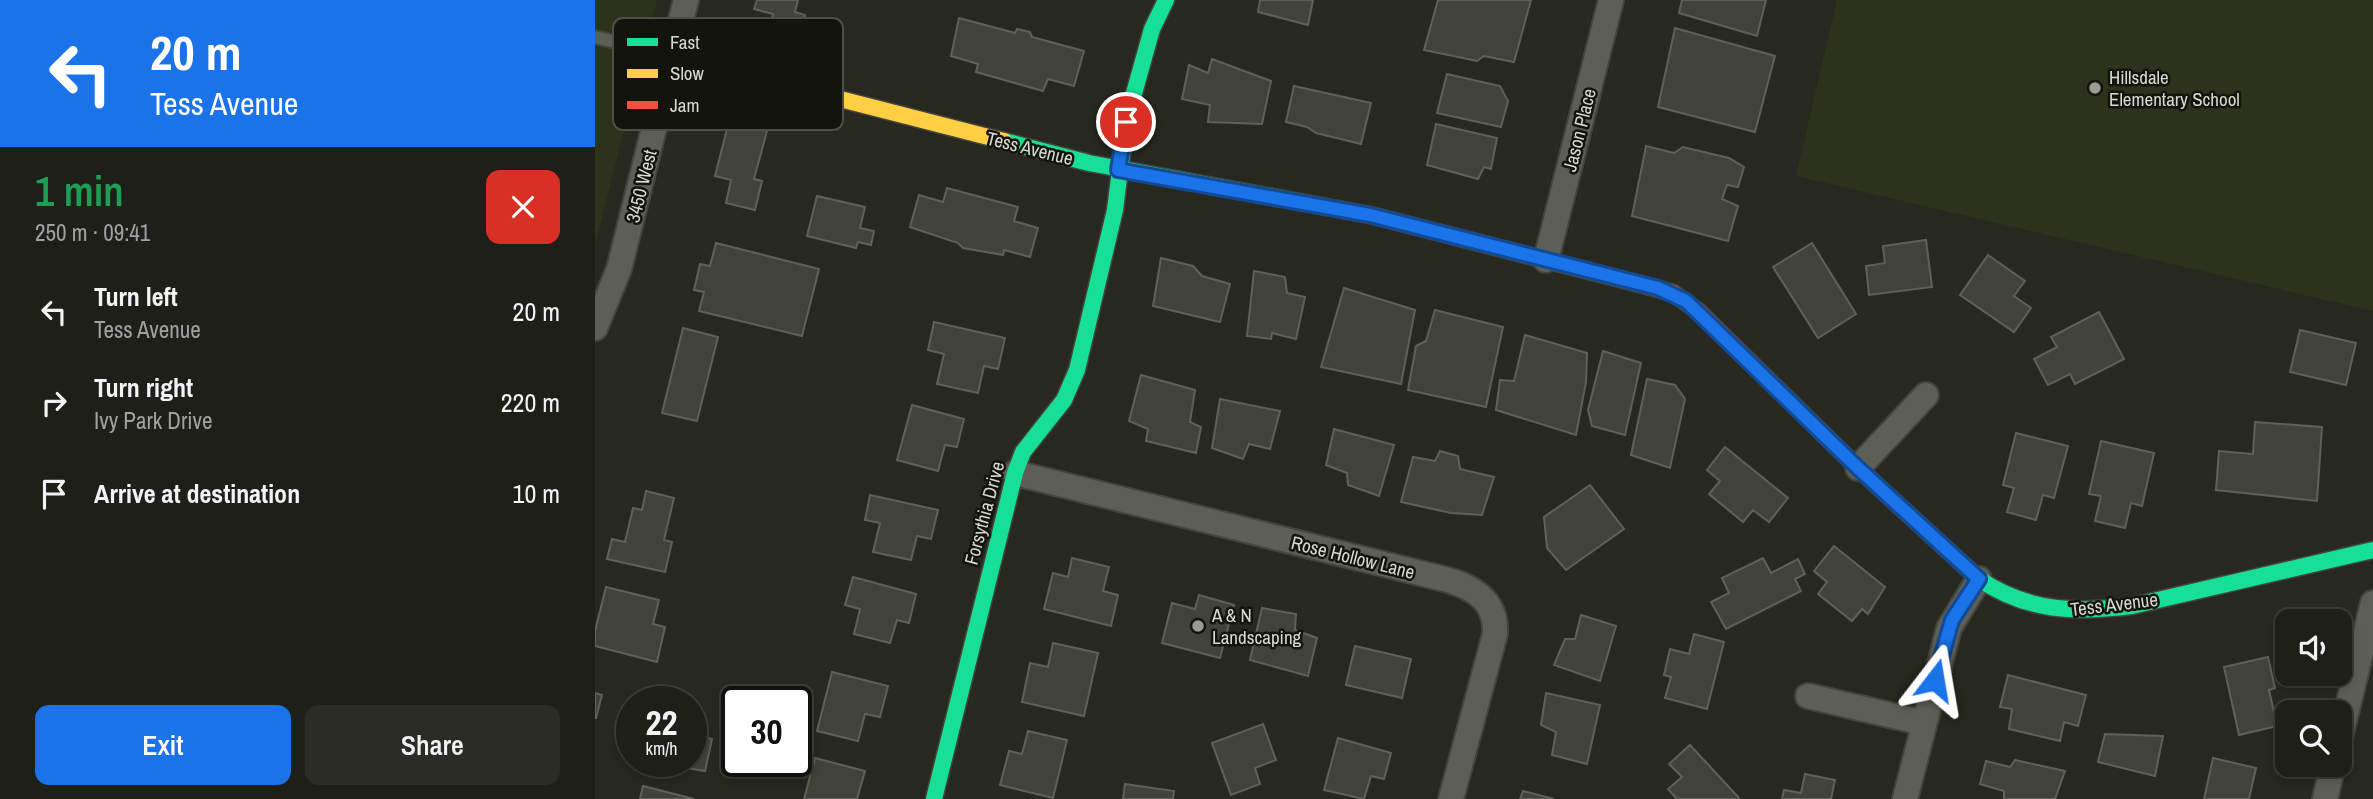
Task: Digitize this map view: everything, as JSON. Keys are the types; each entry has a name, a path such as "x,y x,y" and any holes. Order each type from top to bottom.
{"street":[{"name":"3450 West","path":"682,18 686,0"},
{"name":"Forsythia Drive","path":"934,799 1014,473 1023,452 1064,400 1073,384 1115,210 1118,170 1139,75 1152,29 1166,0"},
{"name":"Jason Place","path":"1546,260 1611,0"},
{"name":"Tess Avenue","path":"843,100 1118,170 1343,209 1658,288 1686,301 1858,468 1979,579 1997,592 2026,604 2057,611 2094,611 2132,606 2373,550"},
{"name":"3450 West","path":"595,328 619,268 654,130"},
{"path":"1858,468 1926,395"},
{"name":"Rose Hollow Lane","path":"1014,473 1448,580 1480,594 1492,611 1495,634 1451,799"},
{"path":"1905,799 1949,628 1979,579"},
{"path":"2349,700 2373,603"},
{"path":"1808,696 1924,723"},
{"path":"2325,799 2330,777"}],"lane":[{"path":"595,37 613,41"}],"shaded area":[{"path":"595,0 657,0 652,18 613,18 613,130 624,130 595,246"},
{"name":"Hillsdale Elementary School","path":"1837,0 2373,0 2373,311 1796,176"}],"building":[{"path":"757,0 798,0 795,12 805,15 804,18 772,18 773,14 754,9"},
{"path":"1260,0 1313,0 1308,25 1258,12"},
{"path":"1438,0 1531,0 1514,62 1484,56 1477,61 1424,50"},
{"path":"1682,0 1766,0 1757,36 1679,13"},
{"path":"959,18 1015,33 1017,29 1030,32 1032,37 1084,51 1074,86 1048,79 1043,91 976,72 978,64 951,56"},
{"path":"1675,28 1775,56 1755,132 1658,107"},
{"path":"1212,59 1271,81 1262,124 1208,122 1210,105 1182,99 1189,65 1208,73"},
{"path":"1447,74 1500,86 1508,101 1501,127 1437,113"},
{"path":"1294,86 1371,103 1361,144 1316,133 1307,127 1286,122"},
{"path":"1436,124 1497,138 1491,169 1484,167 1478,179 1427,165"},
{"path":"727,130 767,131 754,179 762,181 755,210 726,203 731,180 715,176"},
{"path":"1646,146 1674,153 1683,147 1729,158 1744,167 1738,187 1727,185 1722,199 1738,206 1728,241 1632,216"},
{"path":"947,188 1018,207 1014,221 1038,228 1030,257 1004,250 1003,255 963,248 958,243 910,227 919,195 943,202"},
{"path":"817,196 865,207 860,228 874,231 871,245 858,242 856,248 807,236"},
{"path":"1926,240 1932,287 1869,295 1866,266 1885,263 1883,246"},
{"path":"716,243 819,269 802,336 699,311 704,292 694,290 700,264 710,266"},
{"path":"1812,243 1856,314 1818,338 1773,267"},
{"path":"1988,255 2025,281 2014,296 2031,308 2014,332 1960,295"},
{"path":"1161,258 1193,266 1202,276 1230,284 1220,322 1153,306"},
{"path":"1254,271 1285,277 1287,293 1305,297 1296,339 1272,333 1271,339 1247,336"},
{"path":"1344,288 1415,310 1401,384 1321,367"},
{"path":"1435,310 1503,327 1486,407 1408,390 1416,346 1426,341"},
{"path":"2099,312 2124,359 2075,384 2070,374 2048,385 2034,359 2057,347 2051,337"},
{"path":"934,322 1005,338 998,369 984,366 978,393 937,384 944,354 928,350"},
{"path":"683,328 718,337 697,421 662,413"},
{"path":"2300,330 2356,343 2346,385 2290,372"},
{"path":"1525,335 1587,353 1586,382 1576,435 1496,410 1500,380 1514,381"},
{"path":"1603,351 1641,363 1625,435 1592,426 1588,410"},
{"path":"1141,375 1195,390 1190,422 1201,427 1196,453 1146,441 1148,429 1129,421"},
{"path":"1647,379 1675,385 1685,399 1670,468 1631,455"},
{"path":"1220,399 1280,411 1270,449 1249,444 1243,459 1212,448"},
{"path":"912,405 964,419 957,447 945,445 938,471 897,460"},
{"path":"2255,422 2322,427 2317,501 2216,490 2219,451 2253,454"},
{"path":"1334,429 1394,445 1379,496 1348,485 1347,473 1326,465"},
{"path":"2016,433 2068,446 2054,498 2043,495 2036,520 2007,512 2014,488 2003,485"},
{"path":"2101,441 2154,453 2142,506 2131,503 2125,528 2095,521 2101,496 2089,494"},
{"path":"1725,447 1788,498 1769,522 1753,510 1743,522 1709,494 1720,481 1707,470"},
{"path":"1440,451 1458,456 1460,469 1494,477 1482,515 1451,513 1401,502 1413,457 1435,461"},
{"path":"1590,485 1624,529 1566,570 1547,548 1544,517"},
{"path":"646,491 674,498 664,540 672,542 665,572 607,559 612,539 625,542 633,508 642,510"},
{"path":"870,495 938,510 931,539 917,536 911,560 873,552 880,523 865,520"},
{"path":"1834,546 1885,587 1868,614 1862,609 1852,621 1818,594 1827,582 1814,571"},
{"path":"1072,558 1109,567 1103,591 1118,595 1111,626 1044,609 1053,573 1068,577"},
{"path":"1763,558 1771,573 1798,559 1805,574 1795,579 1801,591 1726,629 1711,602 1729,593 1722,578"},
{"path":"853,577 916,594 909,623 897,620 890,643 854,634 860,609 845,605"},
{"path":"606,587 659,600 653,624 665,627 657,662 595,646 595,631"},
{"name":"A & N Landscaping","path":"1199,595 1234,605 1220,658 1162,643 1172,603 1195,609"},
{"path":"1262,608 1296,614 1295,630 1317,638 1308,676 1250,660"},
{"path":"1581,615 1616,626 1600,681 1554,665 1565,639 1575,639"},
{"path":"1694,634 1724,642 1707,709 1665,698 1671,677 1664,675 1670,649 1689,654"},
{"path":"1053,643 1098,653 1084,716 1022,702 1030,663 1048,667"},
{"path":"1355,646 1411,659 1402,698 1346,685"},
{"path":"2268,657 2275,688 2269,690 2275,726 2239,735 2224,667"},
{"path":"832,672 888,686 880,717 865,714 858,741 817,731"},
{"path":"2008,675 2086,695 2078,726 2064,722 2060,741 2009,729 2012,709 2000,707"},
{"path":"595,693 602,695 596,718 595,718"},
{"path":"1546,693 1600,705 1587,764 1552,755 1556,732 1541,725"},
{"path":"1263,724 1276,760 1255,768 1260,784 1231,795 1212,743"},
{"path":"1028,731 1067,740 1053,798 1000,785 1009,751 1022,754"},
{"path":"2105,734 2163,736 2155,776 2098,762"},
{"path":"707,738 712,739 707,762"},
{"path":"1338,738 1391,753 1384,779 1371,776 1364,799 1324,790"},
{"path":"1690,745 1740,799 1677,799 1668,789 1682,777 1669,764"},
{"path":"815,758 865,771 857,799 804,799"},
{"path":"2213,758 2256,768 2249,799 2204,799"},
{"path":"2015,760 2065,771 2055,799 2004,799 2004,791 1980,784 1986,761 2010,767"},
{"path":"1805,774 1835,780 1831,799 1782,799 1784,790 1801,793"},
{"path":"1125,784 1174,791 1173,799 1123,799"},
{"path":"643,786 694,799 640,799"},
{"path":"1523,791 1554,799 1520,799"}],"traffic: fast":[{"path":"934,799 1015,473 1023,452 1064,400 1077,370 1115,210 1126,122 1152,29 1166,0"},
{"path":"1004,141 1089,163 1370,215 1636,283"},
{"path":"1859,469 1979,579 2016,598 2053,608 2132,606 2373,550"}],"traffic: slow":[{"path":"843,100 1004,141"}],"traffic: jam":[{"path":"1636,283 1673,293 1698,311 1859,469"}],"place":[{"name":"Hillsdale Elementary School","path":"2095,88"},
{"name":"A & N Landscaping","path":"1198,626"}],"route":[{"path":"1126,122 1118,170 1370,215 1658,288 1686,301 1858,468 1979,579 1952,620 1935,680"}]}
